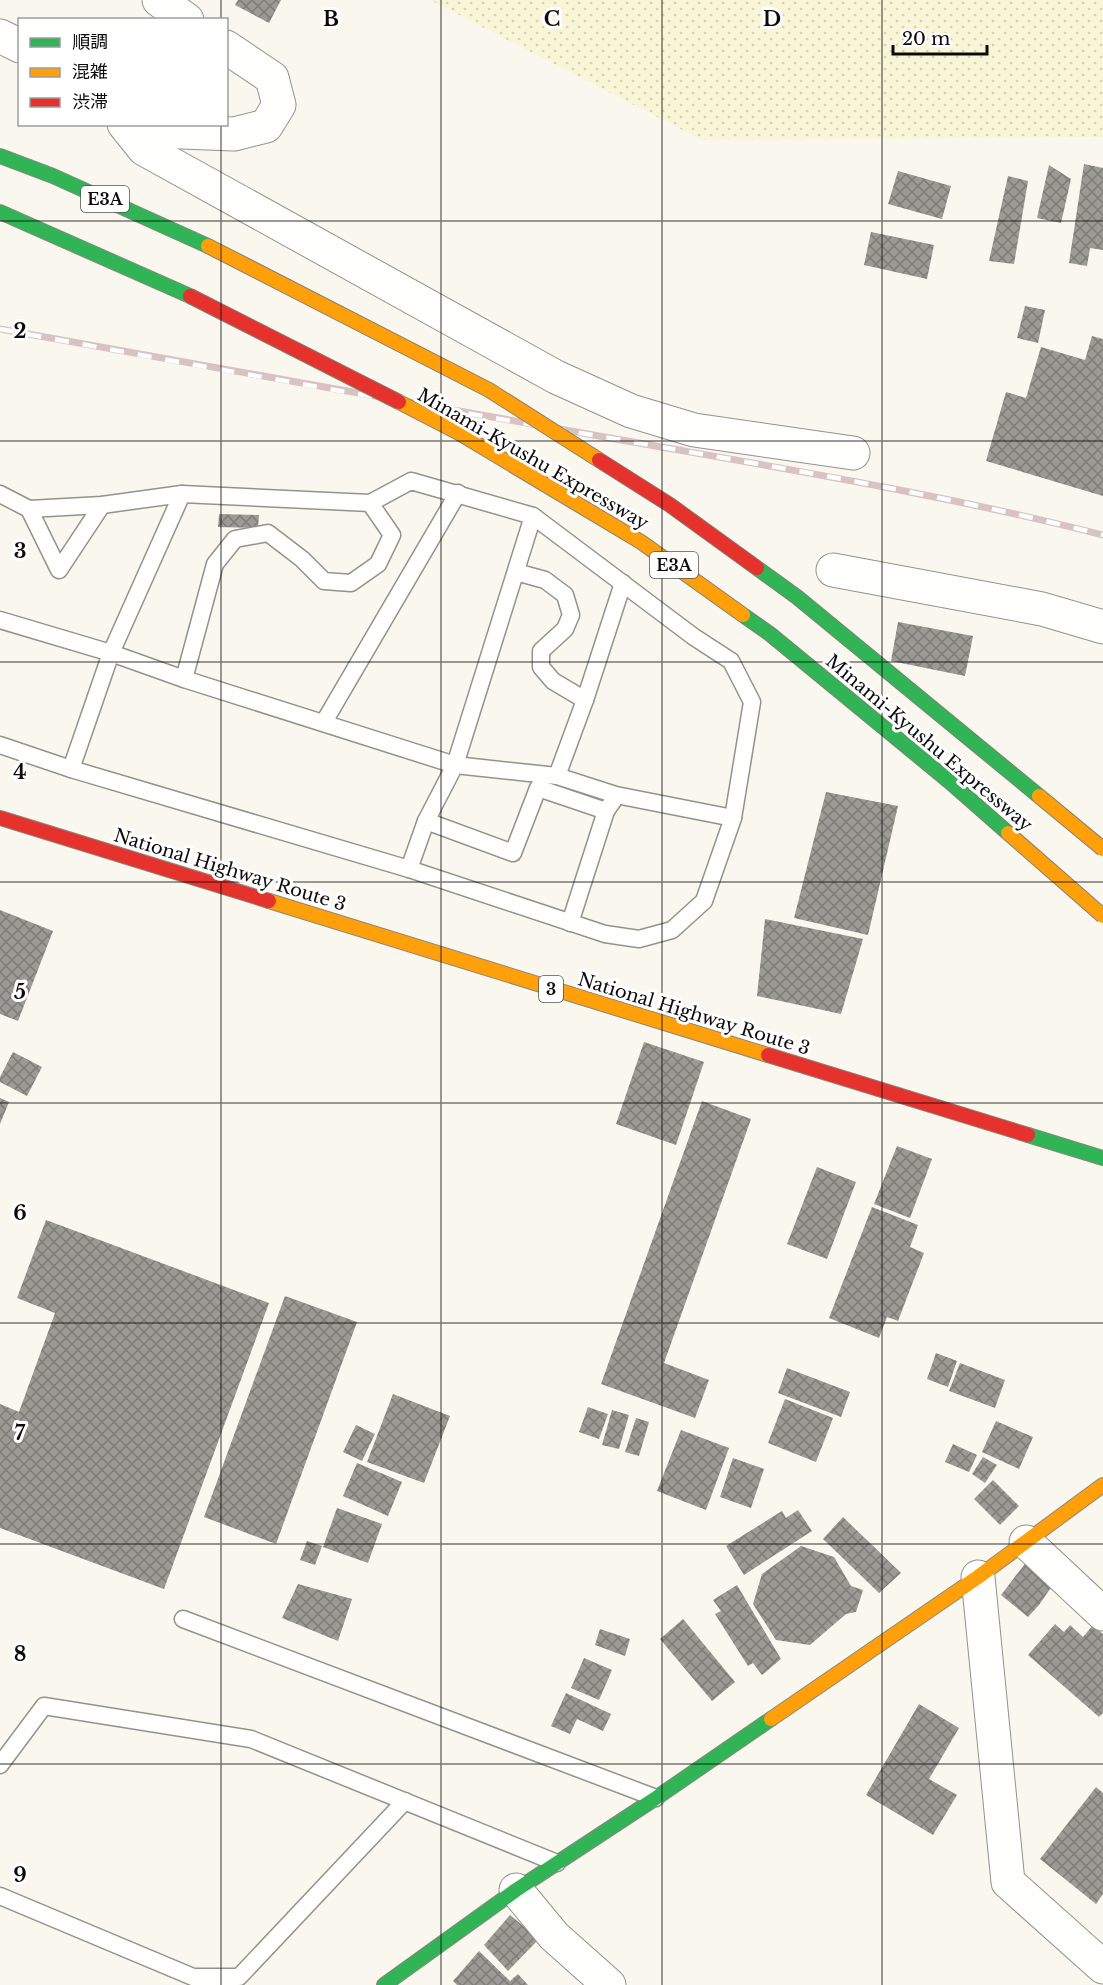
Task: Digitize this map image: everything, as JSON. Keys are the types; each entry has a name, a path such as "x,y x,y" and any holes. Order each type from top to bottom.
{"main road":[{"name":"Minami-Kyushu Expressway","path":"0,156 53,176 208,246 489,390 670,505 797,597 1103,849"},
{"name":"Minami-Kyushu Expressway","path":"0,212 190,296 459,433 641,542 770,634 950,782 1103,916"},
{"name":"National Highway Route 3","path":"0,818 1103,1158"},
{"path":"384,1985 516,1890 978,1577 1103,1485"}],"street":[{"path":"159,0 184,18"},
{"path":"0,36 18,45"},
{"path":"127,127 234,134 266,126 279,105 272,78 228,47"},
{"path":"127,127 144,149 556,377 621,406 694,430 853,453"},
{"path":"833,570 1042,609 1103,627"},
{"path":"1026,1542 1103,1614"},
{"path":"978,1577 1008,1882 1103,1967"},
{"path":"516,1890 554,1936 609,1985"}],"lane":[{"path":"0,494 29,509 102,505 182,494 370,503 411,481 458,493 533,516 731,661 752,702 733,818 705,902 672,930 639,939 605,934 409,869 0,745"},
{"path":"324,722 458,493"},
{"path":"71,768 111,653 182,494"},
{"path":"184,679 215,564 235,539 268,533 302,559 324,581 351,583 378,564 392,535 370,503"},
{"path":"29,509 59,570 102,505"},
{"path":"409,869 426,821 455,765 533,516"},
{"path":"516,572 545,580 565,595 571,615 565,629 542,651 541,667 553,681 585,700"},
{"path":"557,776 585,700 623,583"},
{"path":"0,620 111,653 184,679 455,765 557,776 616,795 733,818"},
{"path":"426,821 513,853 538,788 606,811"},
{"path":"570,922 606,811 616,795"},
{"path":"183,1619 649,1802"},
{"path":"0,1765 44,1706 251,1739 557,1863"},
{"path":"0,1896 193,1977 239,1977 405,1801"}],"shaded area":[{"path":"430,0 1103,0 1103,137 702,140"}],"building":[{"path":"238,0 281,0 269,23 235,5"},
{"path":"1084,164 1103,168 1103,250 1090,248 1087,266 1069,263"},
{"path":"1049,165 1071,179 1061,223 1037,218"},
{"path":"898,171 951,186 942,219 888,204"},
{"path":"1008,176 1028,181 1014,264 989,261"},
{"path":"871,232 934,245 927,279 864,265"},
{"path":"1025,306 1045,310 1038,343 1017,338"},
{"path":"1092,336 1103,339 1103,496 986,461 1006,392 1026,398 1041,347 1085,360"},
{"path":"219,514 259,515 258,528 218,527"},
{"path":"898,622 973,636 965,676 891,661"},
{"path":"826,792 898,806 868,935 794,918"},
{"path":"0,910 53,931 18,1021 0,1014"},
{"path":"765,919 863,939 841,1014 757,996"},
{"path":"644,1042 704,1062 676,1145 616,1124"},
{"path":"13,1052 42,1067 27,1096 0,1082 0,1077"},
{"path":"0,1098 9,1102 0,1124"},
{"path":"702,1101 751,1119 664,1363 709,1380 695,1418 601,1384"},
{"path":"897,1146 932,1159 910,1218 874,1204"},
{"path":"817,1167 856,1182 827,1259 787,1244"},
{"path":"872,1207 918,1225 910,1247 924,1253 898,1321 887,1317 879,1338 829,1318"},
{"path":"46,1220 269,1303 164,1589 0,1528 0,1404 19,1412 55,1313 17,1298"},
{"path":"285,1296 357,1322 276,1544 204,1517"},
{"path":"936,1353 957,1361 948,1387 927,1379"},
{"path":"960,1363 1005,1380 995,1408 949,1391"},
{"path":"787,1368 850,1392 841,1417 778,1393"},
{"path":"393,1394 450,1416 424,1483 367,1462"},
{"path":"785,1399 833,1418 816,1462 768,1443"},
{"path":"588,1407 608,1414 599,1439 579,1432"},
{"path":"612,1410 629,1415 619,1449 602,1445"},
{"path":"636,1418 649,1422 639,1456 625,1452"},
{"path":"996,1421 1033,1437 1019,1469 982,1452"},
{"path":"356,1425 375,1434 362,1461 343,1452"},
{"path":"681,1430 729,1448 706,1510 657,1491"},
{"path":"953,1444 977,1455 969,1472 945,1462"},
{"path":"983,1457 997,1465 985,1483 972,1474"},
{"path":"733,1458 764,1469 751,1508 720,1497"},
{"path":"357,1463 402,1482 388,1516 343,1496"},
{"path":"993,1480 1019,1506 1000,1525 974,1499"},
{"path":"337,1508 382,1524 368,1563 323,1547"},
{"path":"798,1510 812,1531 744,1575 726,1546 782,1511 786,1518"},
{"path":"843,1517 901,1573 879,1593 823,1539"},
{"path":"307,1541 322,1546 315,1565 300,1560"},
{"path":"801,1546 834,1557 851,1586 863,1590 856,1612 846,1614 810,1645 776,1640 753,1604 762,1574"},
{"path":"1027,1561 1052,1586 1028,1617 1001,1595"},
{"path":"298,1584 352,1599 338,1641 282,1618"},
{"path":"737,1585 781,1659 762,1675 753,1663 748,1666 715,1614 721,1611 713,1600"},
{"path":"683,1619 735,1682 712,1701 660,1639"},
{"path":"1055,1624 1064,1632 1070,1625 1083,1637 1093,1625 1103,1634 1103,1713 1099,1717 1028,1655"},
{"path":"600,1629 630,1639 625,1656 595,1645"},
{"path":"584,1658 612,1670 599,1700 571,1688"},
{"path":"566,1693 611,1714 603,1731 577,1719 570,1734 551,1726"},
{"path":"919,1704 959,1728 929,1779 957,1795 933,1835 866,1795"},
{"path":"1096,1787 1103,1793 1103,1894 1096,1904 1040,1859"},
{"path":"510,1915 539,1939 508,1971 484,1945"},
{"path":"479,1951 510,1981 518,1974 528,1985 457,1985 453,1981"}],"railway":[{"path":"0,329 866,484 985,507 1103,535"}],"traffic: fast":[{"path":"0,156 53,176 208,246"},
{"path":"0,212 190,296"},
{"path":"757,568 797,597 1039,796"},
{"path":"743,615 770,634 950,782 1008,833"},
{"path":"1028,1135 1103,1158"},
{"path":"384,1985 516,1890 771,1719"}],"traffic: slow":[{"path":"208,246 489,390 599,460"},
{"path":"399,402 459,433 641,542 743,615"},
{"path":"1039,796 1103,849"},
{"path":"1008,833 1103,916"},
{"path":"269,901 768,1055"},
{"path":"771,1719 978,1577 1103,1485"}],"traffic: jam":[{"path":"190,296 399,402"},
{"path":"599,460 670,505 757,568"},
{"path":"0,818 269,901"},
{"path":"768,1055 1028,1135"}]}
